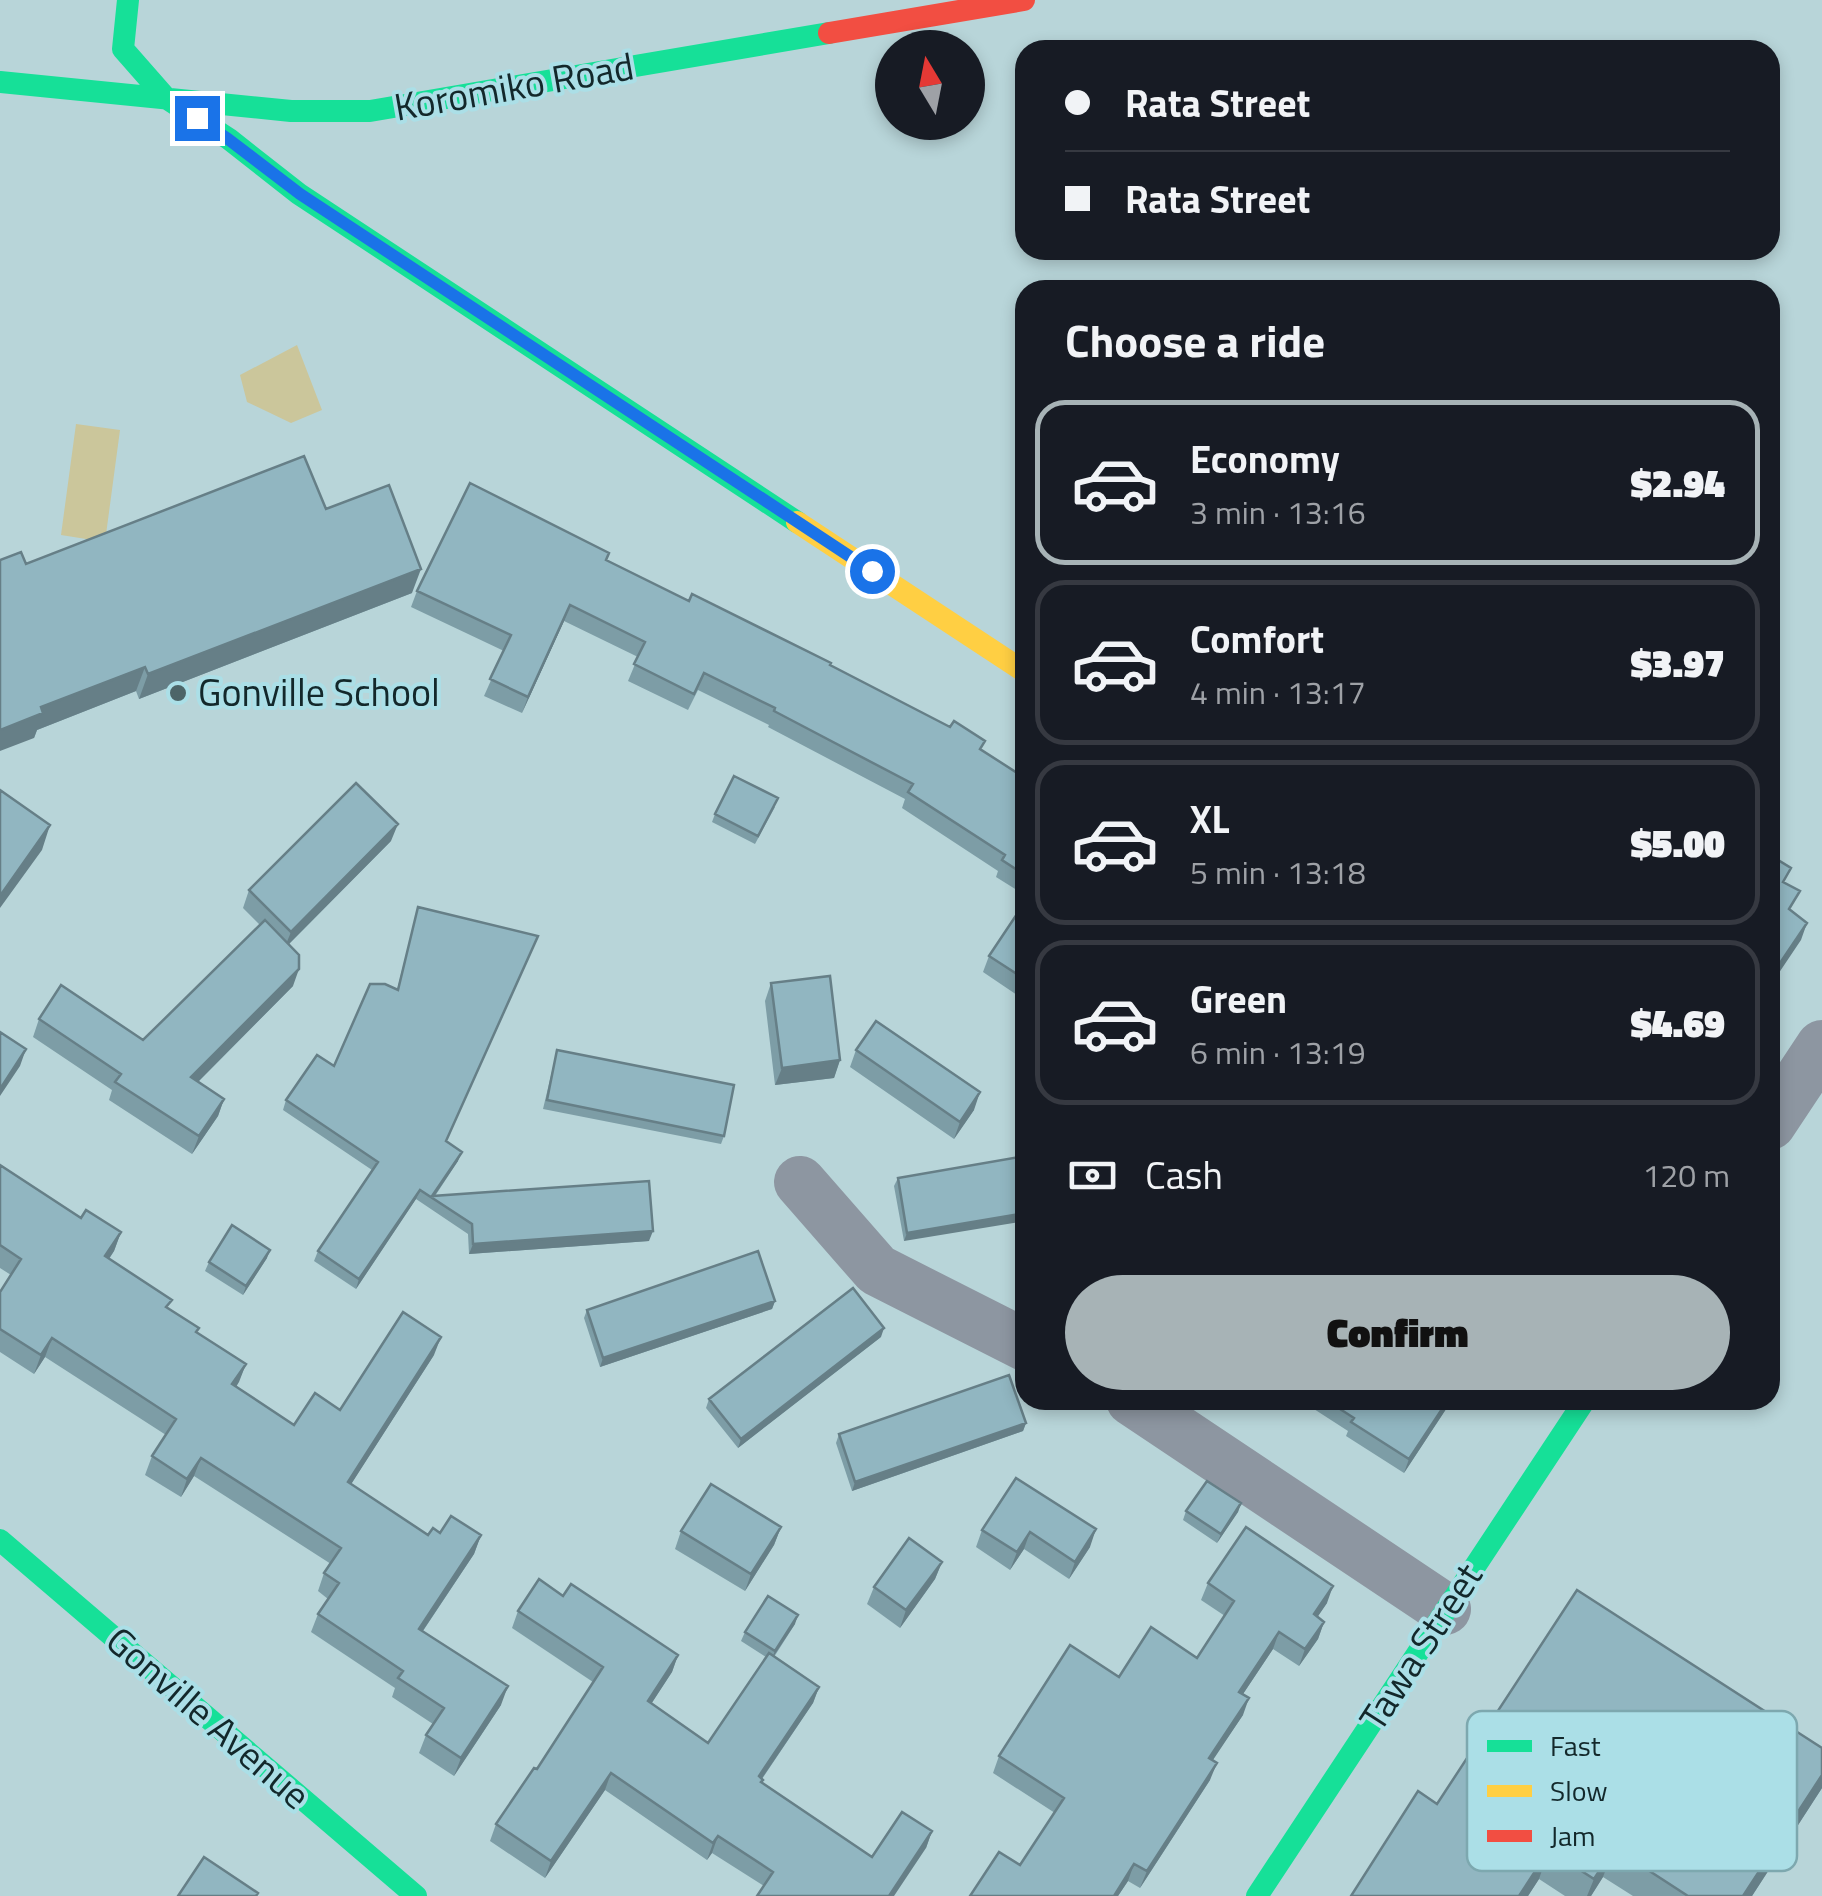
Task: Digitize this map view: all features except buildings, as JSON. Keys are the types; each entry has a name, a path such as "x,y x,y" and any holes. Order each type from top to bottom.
{"street":[{"path":"128,0 122,49 166,98 316,204 1015,665"},
{"name":"Koromiko Road","path":"0,82 291,111 370,111 1024,0"},
{"path":"1780,1109 1822,1046"},
{"path":"800,1182 877,1270 1015,1341"},
{"path":"1147,1410 1446,1608"},
{"name":"Tawa Street","path":"1257,1896 1579,1410"},
{"name":"Gonville Avenue","path":"0,1540 416,1896"}],"shaded area":[{"path":"297,345 322,410 291,423 247,402 240,375"},
{"path":"76,424 120,430 105,542 61,535"}],"traffic: fast":[{"path":"128,0 123,49 166,98 229,139 299,194 797,522"},
{"path":"0,82 291,111 370,111 829,33"},
{"path":"1257,1896 1578,1410"},
{"path":"0,1540 416,1896"}],"traffic: slow":[{"path":"797,522 1015,665"}],"traffic: jam":[{"path":"829,33 1024,0"}],"place":[{"name":"Gonville School","path":"178,693"}],"route":[{"path":"197,118 300,194 872,571"}]}
